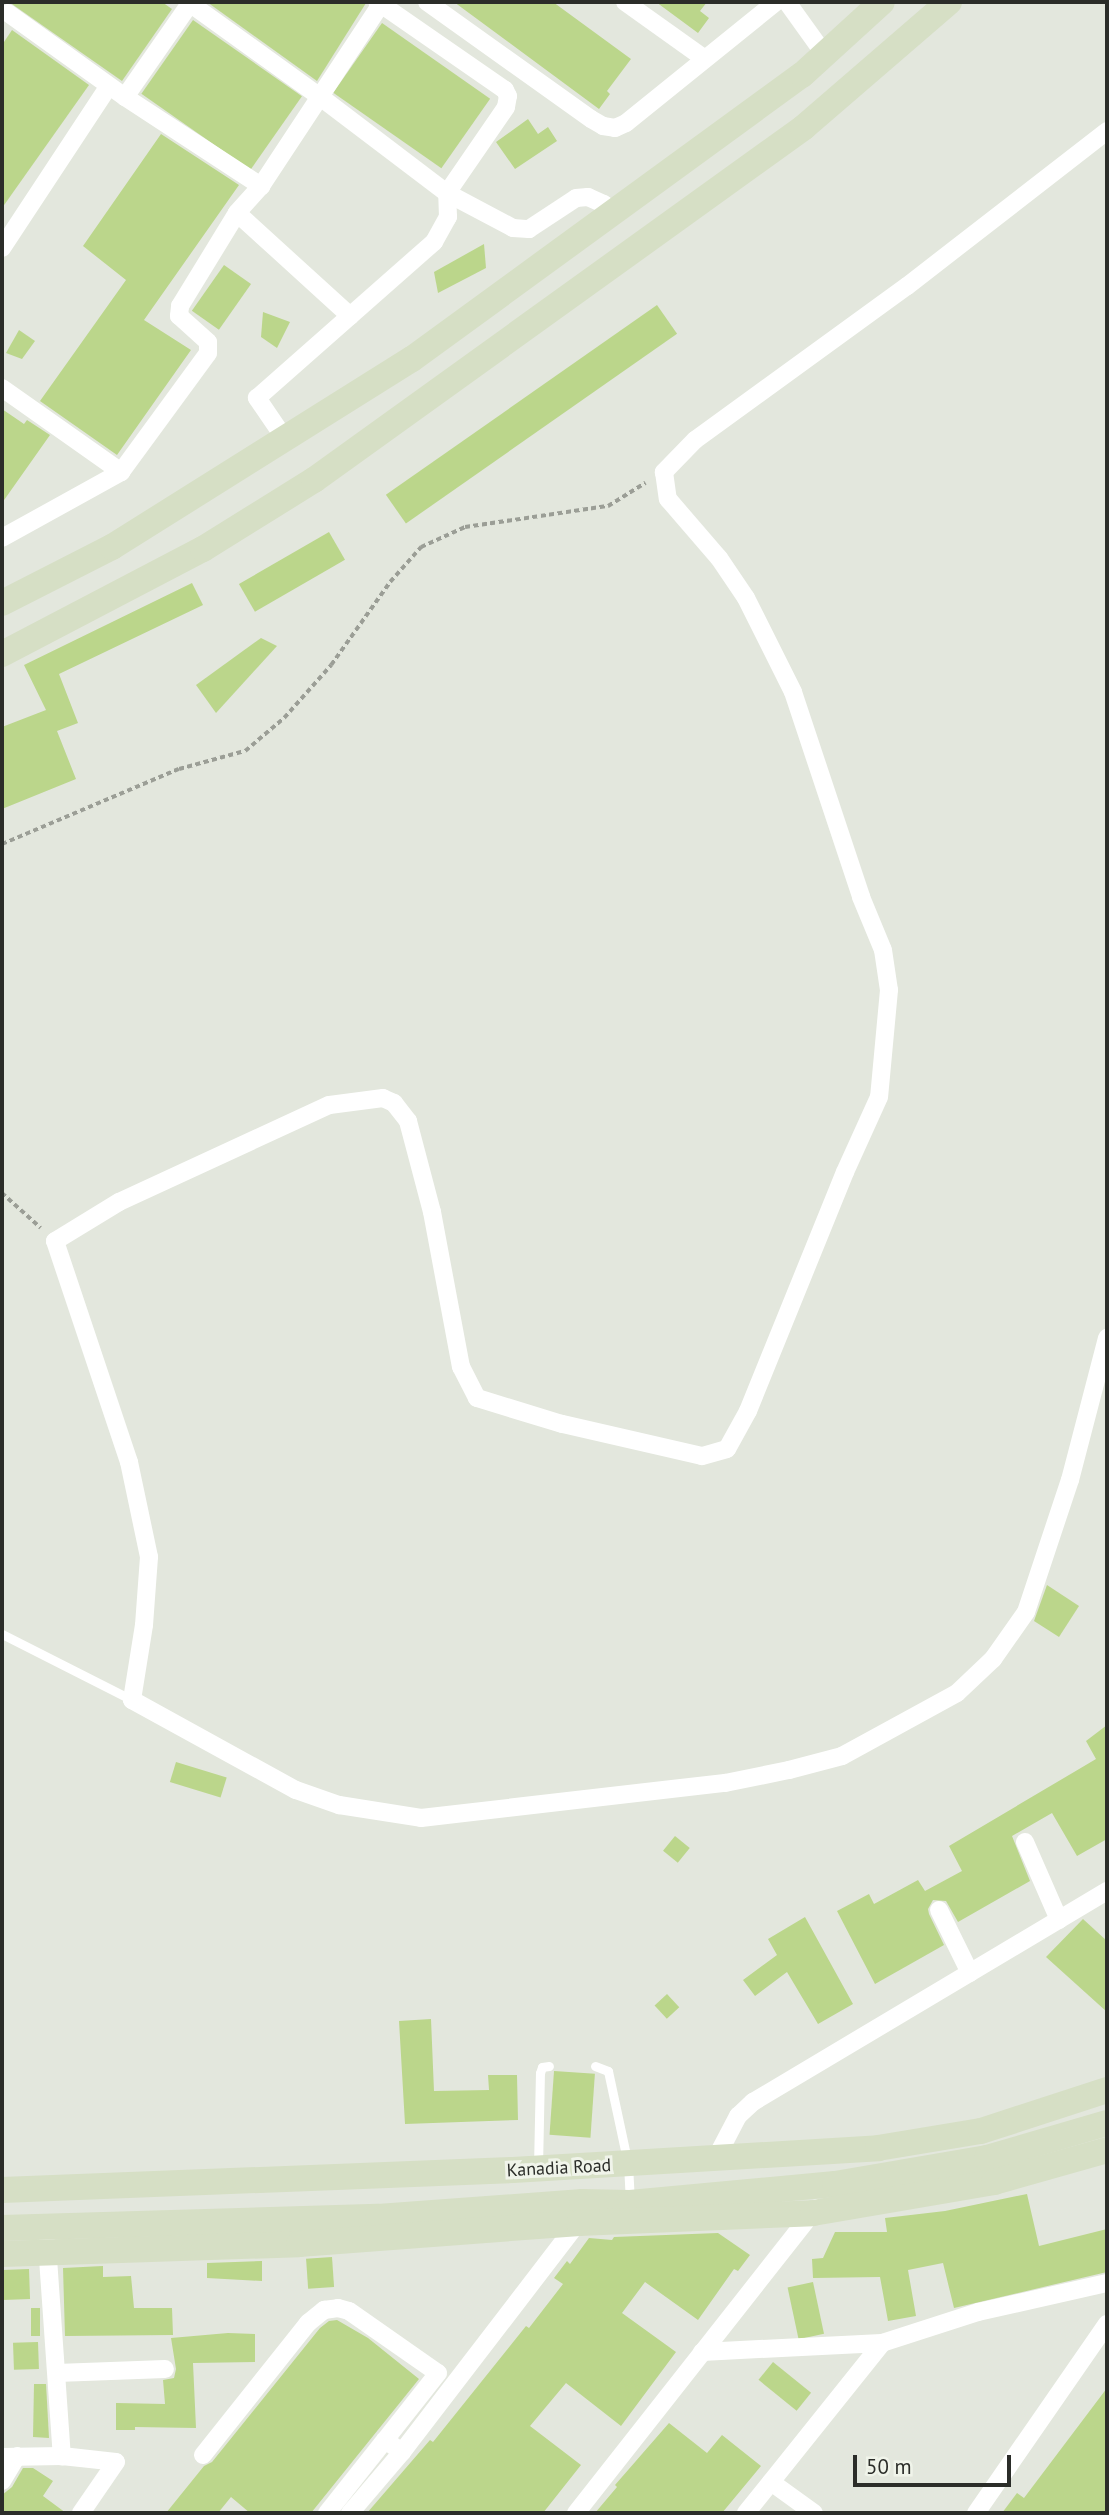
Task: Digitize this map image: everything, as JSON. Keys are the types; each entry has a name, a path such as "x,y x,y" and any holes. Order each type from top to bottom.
{"street":[{"path":"125,97 190,2 447,193 522,229 536,225 576,198 587,197 604,204 613,213"},
{"path":"427,2 603,126 615,128 626,123 776,2"},
{"path":"625,2 705,58"},
{"path":"787,2 825,55"},
{"path":"2,603 112,547 412,359 825,55 882,2"},
{"path":"2,654 202,550 314,481 803,128 949,2"},
{"path":"2,538 121,472 208,353 208,342 179,316 180,306 237,213 261,186 379,3 505,90 508,96 506,107 447,193 448,216 434,242 257,398 285,439"},
{"path":"8,13 125,97 261,186"},
{"path":"2,248 109,86"},
{"path":"1107,131 906,286 695,440 664,471 668,499 719,558 746,598 793,692 861,897 884,950 889,990 879,1097 845,1172 748,1411 727,1449 702,1457 562,1424 477,1398 461,1367 432,1212 408,1121 394,1103 383,1098 329,1105 119,1202 55,1241 128,1462 149,1557 144,1625 132,1700 296,1790 339,1805 421,1818 725,1783 842,1756 957,1693 993,1659 1026,1612 1070,1480 1107,1338"},
{"path":"237,213 350,316"},
{"path":"2,388 121,472"},
{"path":"1025,1842 1059,1920"},
{"path":"715,2160 738,2116 753,2102 1107,1891"},
{"path":"939,1910 970,1973"},
{"name":"Kanadia Road","path":"2,2190 538,2169 878,2148 981,2132 1107,2090"},
{"name":"Kanadia Road","path":"47,2239 198,2234 378,2217 580,2213 630,2203 835,2184 906,2185 991,2170 1107,2123"},
{"path":"991,2170 1107,2150"},
{"path":"576,2513 835,2184"},
{"path":"350,2513 402,2452 580,2213 813,2213 906,2185"},
{"path":"2,2228 47,2239"},
{"path":"2,2254 47,2239"},
{"path":"47,2239 62,2456"},
{"path":"702,2352 882,2343 978,2312 1107,2283"},
{"path":"203,2455 308,2323 324,2310 338,2308 349,2311 438,2372 327,2513"},
{"path":"976,2513 1107,2325"},
{"path":"746,2513 882,2343"},
{"path":"57,2373 165,2369"},
{"path":"385,2440 402,2452"},
{"path":"2,2481 10,2456 62,2456 116,2462 81,2513"},
{"path":"771,2482 814,2513"}],"lane":[{"path":"2,1634 132,1700"},
{"path":"538,2169 540,2073 542,2067 549,2066"},
{"path":"594,2066 608,2071 628,2164 630,2203"}],"path":[{"path":"2,844 179,769 245,751 284,718 331,665 390,582 421,547 465,527 608,506 664,471"},
{"path":"2,1193 55,1241"}],"building":[{"path":"9,2 162,2 172,9 122,81"},
{"path":"207,2 366,2 366,3 317,81"},
{"path":"454,2 553,2 631,59 607,91 610,94 599,109"},
{"path":"656,2 707,2 700,11 709,18 698,33"},
{"path":"193,20 302,96 250,170 141,94"},
{"path":"382,23 490,99 441,168 333,93"},
{"path":"12,30 89,85 2,208 2,45"},
{"path":"528,119 538,134 548,127 557,141 515,169 496,142"},
{"path":"161,134 239,185 144,320 191,350 117,455 40,401 126,280 83,246"},
{"path":"484,244 486,268 438,293 434,272"},
{"path":"224,265 251,284 219,330 192,311"},
{"path":"657,305 677,334 406,524 386,495"},
{"path":"263,312 290,322 277,348 261,337"},
{"path":"19,330 35,341 22,359 6,353"},
{"path":"2,409 24,424 27,420 50,435 2,503"},
{"path":"329,532 345,560 255,612 239,584"},
{"path":"192,583 203,605 59,674 78,723 57,731 76,779 2,809 2,727 46,710 24,665"},
{"path":"261,638 277,646 216,713 196,685"},
{"path":"1047,1585 1079,1606 1059,1637 1034,1621"},
{"path":"1107,1725 1107,1839 1077,1856 1052,1813 1012,1836 1030,1881 958,1922 946,1901 933,1900 928,1909 929,1914 944,1945 875,1984 837,1911 869,1894 874,1904 918,1880 925,1891 962,1871 949,1846 1096,1759 1086,1741"},
{"path":"176,1762 227,1777 221,1798 170,1782"},
{"path":"675,1836 690,1848 678,1863 663,1851"},
{"path":"805,1917 853,2004 818,2024 787,1972 755,1996 743,1980 777,1955 768,1939"},
{"path":"1083,1919 1107,1941 1107,2012 1046,1957"},
{"path":"667,1994 679,2007 667,2019 655,2006"},
{"path":"431,2019 434,2091 489,2090 488,2075 517,2075 518,2120 405,2124 399,2021"},
{"path":"554,2071 595,2074 590,2138 550,2135"},
{"path":"1027,2194 1039,2246 1107,2229 1107,2272 954,2308 943,2263 908,2270 916,2316 888,2321 880,2277 813,2278 812,2259 823,2258 835,2232 887,2232 885,2218 945,2211"},
{"path":"718,2233 750,2255 738,2271 734,2269 698,2320 645,2282 622,2313 676,2352 621,2426 566,2383 530,2426 581,2465 543,2513 367,2513 430,2440 433,2442 526,2326 529,2328 563,2284 554,2278 567,2261 570,2264 589,2238 612,2240 614,2237"},
{"path":"332,2257 334,2287 308,2289 306,2259"},
{"path":"262,2261 262,2281 207,2278 207,2263"},
{"path":"103,2266 103,2277 131,2276 134,2308 172,2308 173,2335 65,2336 63,2268"},
{"path":"29,2269 30,2299 3,2300 2,2270"},
{"path":"813,2282 824,2334 799,2339 788,2287"},
{"path":"31,2308 40,2308 40,2336 31,2336"},
{"path":"337,2320 368,2338 419,2379 311,2513 250,2513 231,2497 218,2513 166,2513 204,2466 212,2462 320,2328 329,2321"},
{"path":"228,2333 255,2334 255,2362 193,2363 196,2428 135,2427 135,2430 116,2430 116,2403 165,2404 163,2380 174,2378 176,2369 171,2338"},
{"path":"38,2342 39,2369 14,2370 13,2343"},
{"path":"773,2362 811,2393 797,2411 759,2380"},
{"path":"34,2384 46,2384 49,2438 33,2437"},
{"path":"1107,2388 1107,2513 1002,2513 1017,2493 1024,2498"},
{"path":"669,2423 707,2453 722,2435 761,2466 722,2513 595,2513 617,2487 615,2485"},
{"path":"23,2468 33,2468 53,2481 43,2496 66,2513 2,2513 2,2495 12,2487"}]}
